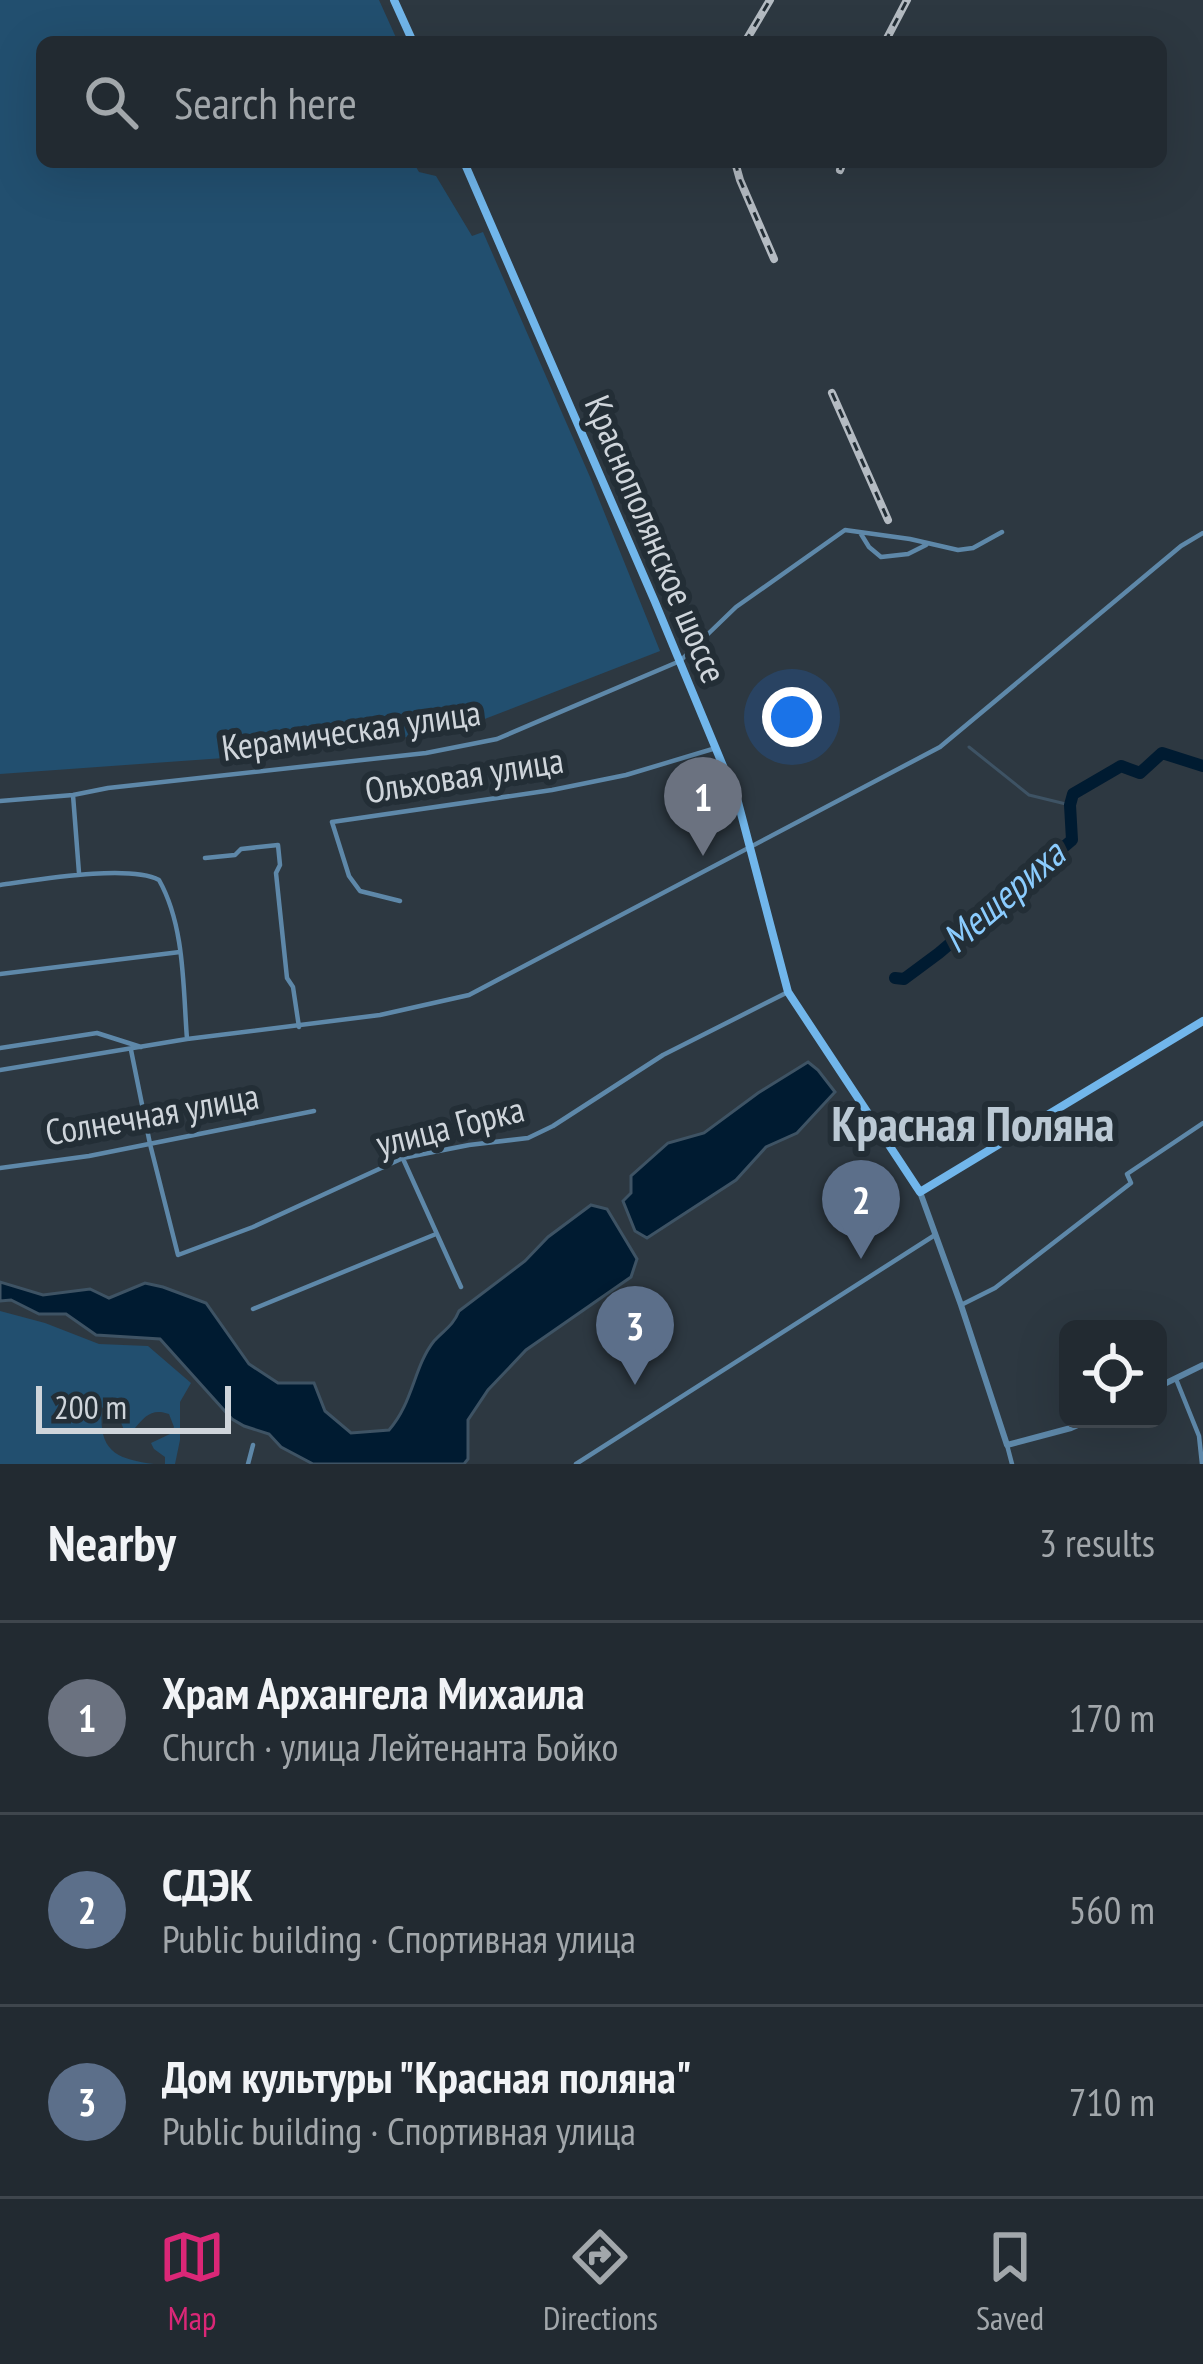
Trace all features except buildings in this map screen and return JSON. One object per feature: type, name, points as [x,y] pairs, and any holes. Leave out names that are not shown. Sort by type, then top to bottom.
[{"type":"main road","points":[[394,0],[409,36]]},
{"type":"main road","name":"Краснополянское шоссе","points":[[467,168],[716,748],[751,845],[788,992],[920,1192]]},
{"type":"main road","points":[[920,1192],[1203,1021]]},
{"type":"street","name":"Керамическая улица","points":[[0,801],[426,753],[497,739],[680,661],[736,607],[840,532],[968,549],[1002,532]]},
{"type":"street","points":[[0,1070],[380,1015],[469,995],[940,747],[1180,546],[1203,533]]},
{"type":"street","points":[[861,534],[880,557],[908,554],[928,544]]},
{"type":"street","name":"Ольховая улица","points":[[400,902],[360,891],[343,859],[332,822],[552,790],[640,772],[716,748]]},
{"type":"street","points":[[73,795],[79,875]]},
{"type":"street","points":[[205,858],[278,845],[276,873],[287,978],[299,1027]]},
{"type":"street","points":[[0,885],[79,875],[145,874],[159,880],[180,952],[188,1040]]},
{"type":"street","points":[[0,974],[180,952]]},
{"type":"street","name":"улица Горка","points":[[150,1144],[178,1255],[253,1227],[403,1158],[528,1138],[663,1055],[788,992]]},
{"type":"street","points":[[0,1048],[98,1033],[141,1047]]},
{"type":"street","points":[[131,1050],[150,1144]]},
{"type":"street","name":"Солнечная улица","points":[[0,1168],[314,1111]]},
{"type":"street","points":[[962,1305],[995,1288],[1132,1183],[1127,1174],[1203,1123]]},
{"type":"street","points":[[403,1158],[461,1287]]},
{"type":"street","points":[[920,1192],[1012,1464]]},
{"type":"street","points":[[253,1309],[436,1234]]},
{"type":"street","points":[[579,1463],[935,1234]]},
{"type":"street","points":[[1167,1382],[1203,1365]]},
{"type":"street","points":[[1175,1378],[1199,1436],[1202,1464]]},
{"type":"street","points":[[1007,1445],[1071,1428]]},
{"type":"street","points":[[248,1464],[253,1445]]},
{"type":"shaded area","points":[[0,0],[379,0],[395,36],[36,36],[36,168],[417,168],[436,176],[472,236],[483,232],[660,651],[482,720],[407,737],[265,755],[0,774]]},
{"type":"shaded area","points":[[808,1062],[835,1092],[797,1133],[766,1147],[736,1180],[647,1238],[635,1231],[623,1201],[631,1193],[631,1176],[668,1143],[704,1133]]},
{"type":"shaded area","points":[[591,1205],[607,1209],[637,1259],[631,1277],[526,1350],[488,1390],[468,1420],[464,1464],[313,1464],[281,1447],[269,1434],[232,1419],[160,1339],[96,1335],[66,1314],[39,1314],[11,1300],[0,1301],[0,1282],[43,1295],[90,1289],[109,1298],[145,1283],[163,1287],[206,1303],[249,1364],[278,1383],[314,1383],[325,1411],[351,1433],[389,1430],[427,1351],[459,1311]]},
{"type":"shaded area","points":[[0,1311],[99,1344],[148,1346],[191,1383],[180,1402],[175,1464],[165,1464],[165,1457],[151,1443],[170,1434],[174,1427],[169,1414],[153,1413],[135,1428],[124,1430],[114,1405],[107,1404],[102,1408],[103,1434],[112,1450],[154,1464],[0,1464]]},
{"type":"waterway","points":[[969,747],[1029,795],[1070,805]]},
{"type":"waterway","name":"Мещериха","points":[[895,978],[904,979],[939,953],[1072,840],[1073,794],[1121,766],[1140,773],[1162,753],[1203,766]]},
{"type":"railway","points":[[749,36],[770,0]]},
{"type":"railway","points":[[888,36],[907,0]]},
{"type":"railway","points":[[737,168],[774,259]]},
{"type":"railway","points":[[832,393],[888,520]]},
{"type":"place","name":"Храм Архангела Михаила","points":[[703,856]]},
{"type":"place","name":"СДЭК","points":[[861,1259]]},
{"type":"place","name":"Дом культуры \"Красная поляна\"","points":[[635,1385]]},
{"type":"district","name":"Красная Поляна","points":[[973,1124]]}]
